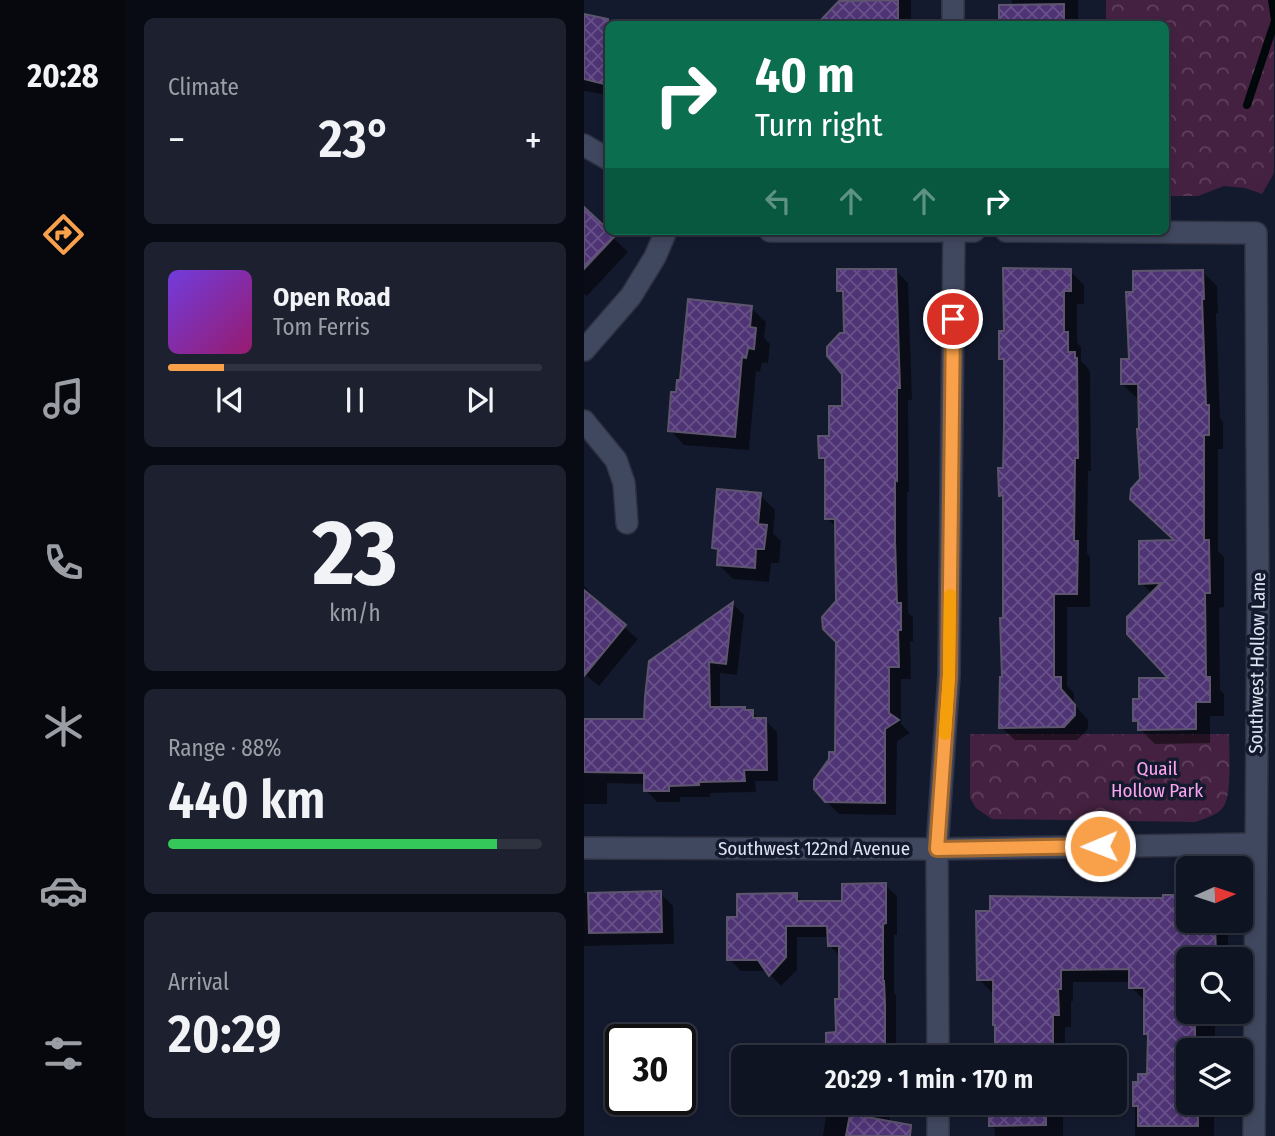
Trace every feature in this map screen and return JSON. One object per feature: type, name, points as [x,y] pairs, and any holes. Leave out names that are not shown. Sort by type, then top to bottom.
[{"type":"street","points":[[953,0],[953,21]]},
{"type":"street","points":[[584,145],[605,157]]},
{"type":"street","name":"Southwest Hollow Lane","points":[[1169,232],[1255,233],[1266,599],[1255,844],[1254,1136]]},
{"type":"street","points":[[584,350],[631,296],[655,257],[664,235]]},
{"type":"street","points":[[938,1045],[937,849],[949,675],[954,235]]},
{"type":"street","points":[[584,421],[616,460],[624,483],[627,523]]},
{"type":"street","name":"Southwest 122nd Avenue","points":[[584,848],[937,849],[1255,844]]},
{"type":"street","points":[[938,1115],[938,1136]]},
{"type":"green space","points":[[1106,0],[1274,0],[1274,173],[1262,194],[1245,188],[1224,186],[1198,196],[1169,196],[1169,21],[1106,21]]},
{"type":"green space","name":"Quail Hollow Park","points":[[970,734],[1229,734],[1230,771],[1227,800],[1218,812],[1195,822],[992,819],[976,808],[970,798]]},
{"type":"building","points":[[898,0],[898,21],[820,21],[839,1]]},
{"type":"building","points":[[1064,4],[1064,21],[999,21],[999,5]]},
{"type":"building","points":[[584,14],[608,21],[605,21],[605,84],[584,79]]},
{"type":"building","points":[[584,207],[605,227],[605,235],[615,236],[584,269]]},
{"type":"building","points":[[1003,268],[1071,269],[1071,291],[1064,291],[1064,332],[1068,332],[1068,352],[1075,352],[1077,358],[1078,458],[1075,458],[1074,541],[1078,541],[1077,594],[1054,594],[1054,677],[1061,677],[1061,689],[1075,705],[1075,715],[1064,727],[999,728],[1002,677],[1000,618],[1003,618],[1003,495],[999,496],[998,468],[1003,468],[1004,359],[999,359],[999,331],[1004,331]]},
{"type":"building","points":[[837,269],[896,269],[900,388],[897,388],[895,541],[897,603],[901,603],[901,630],[898,630],[899,667],[889,667],[889,713],[899,720],[885,729],[885,803],[825,802],[814,789],[814,780],[829,759],[829,752],[835,752],[836,642],[823,629],[822,617],[836,601],[835,519],[825,519],[825,458],[819,458],[818,436],[829,436],[829,406],[842,406],[842,374],[827,356],[827,347],[840,333],[844,333],[843,291],[837,291]]},
{"type":"building","points":[[1203,270],[1206,405],[1209,405],[1209,435],[1204,435],[1204,540],[1209,540],[1210,593],[1205,593],[1206,677],[1210,677],[1210,702],[1196,702],[1196,729],[1138,730],[1138,721],[1133,721],[1133,699],[1139,699],[1139,678],[1168,678],[1127,634],[1127,617],[1161,583],[1139,584],[1139,541],[1174,540],[1130,499],[1131,489],[1140,479],[1138,384],[1121,384],[1121,359],[1129,359],[1126,292],[1133,292],[1133,271]]},
{"type":"building","points":[[688,299],[752,306],[750,327],[756,328],[754,349],[748,348],[746,358],[742,357],[735,437],[668,431],[671,392],[676,392],[677,380],[680,380]]},
{"type":"building","points":[[717,489],[761,493],[758,524],[767,525],[764,549],[756,549],[755,568],[717,565],[718,549],[712,548]]},
{"type":"building","points":[[584,590],[626,625],[584,676]]},
{"type":"building","points":[[733,602],[726,664],[709,662],[710,707],[745,707],[745,710],[753,710],[753,718],[766,718],[767,770],[744,770],[745,781],[699,782],[699,785],[669,786],[669,791],[644,791],[644,773],[584,772],[584,719],[644,719],[649,661]]},
{"type":"building","points":[[886,883],[886,923],[883,924],[885,1045],[826,1045],[826,1033],[836,1032],[835,999],[839,999],[839,946],[828,946],[827,926],[786,926],[786,957],[769,976],[758,960],[727,960],[727,917],[737,917],[737,894],[797,893],[797,901],[842,901],[842,884]]},
{"type":"building","points":[[661,891],[662,932],[589,933],[588,893]]},
{"type":"building","points":[[1163,895],[1176,895],[1176,933],[1215,933],[1216,947],[1176,947],[1176,1024],[1195,1024],[1195,1038],[1176,1038],[1176,1115],[1198,1115],[1198,1126],[1138,1126],[1138,1106],[1133,1106],[1133,1082],[1138,1082],[1138,1074],[1147,1074],[1148,1034],[1144,1034],[1144,988],[1129,988],[1129,969],[1061,970],[1061,989],[1058,989],[1059,1015],[1053,1015],[1053,1044],[1048,1045],[995,1045],[993,980],[977,980],[976,911],[990,911],[990,896],[1163,898]]},
{"type":"building","points":[[850,1115],[911,1125],[910,1136],[846,1136]]},
{"type":"building","points":[[989,1115],[1046,1115],[1046,1125],[989,1126]]},
{"type":"waterway","points":[[1272,0],[1275,20]]},
{"type":"waterway","points":[[1247,105],[1275,21]]},
{"type":"slow traffic","points":[[945,734],[950,595]]},
{"type":"route","points":[[953,319],[949,675],[937,849],[1100,846]]}]
